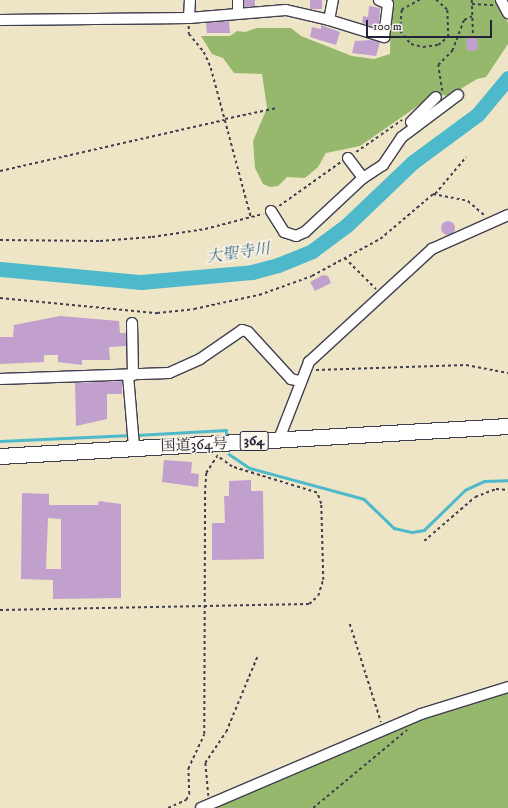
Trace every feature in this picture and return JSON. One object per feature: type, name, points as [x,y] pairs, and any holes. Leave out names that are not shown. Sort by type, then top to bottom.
[{"type":"highway","name":"国道364号","points":[[0,456],[134,447],[216,450],[278,439],[508,426]]},
{"type":"street","points":[[189,18],[190,0]]},
{"type":"street","points":[[238,0],[238,12]]},
{"type":"street","points":[[329,20],[333,0]]},
{"type":"street","points":[[0,20],[189,18],[286,5],[384,37],[385,1]]},
{"type":"street","points":[[502,2],[508,13]]},
{"type":"street","points":[[272,211],[284,232],[301,235],[344,200],[363,178],[383,165],[402,137],[458,95]]},
{"type":"street","points":[[414,128],[411,123],[431,106],[436,97]]},
{"type":"street","points":[[348,158],[363,178]]},
{"type":"street","points":[[278,439],[295,404],[304,369],[381,294],[432,249],[508,215]]},
{"type":"street","points":[[132,323],[131,375],[134,447]]},
{"type":"street","points":[[0,379],[131,375],[175,371],[200,359],[242,330],[248,332],[291,379],[300,381]]},
{"type":"street","points":[[201,808],[383,729],[508,687]]},
{"type":"path","points":[[420,0],[402,10],[400,31],[411,44],[423,47],[438,45],[448,37],[447,10],[436,0]]},
{"type":"path","points":[[472,0],[473,37]]},
{"type":"path","points":[[472,4],[502,2]]},
{"type":"path","points":[[436,97],[443,87],[438,65],[452,51],[464,20],[473,16]]},
{"type":"path","points":[[189,18],[189,34],[208,58],[252,217]]},
{"type":"path","points":[[0,171],[277,108]]},
{"type":"path","points":[[0,240],[138,238],[204,229],[272,211],[405,118]]},
{"type":"path","points":[[0,298],[166,313],[295,284],[380,239],[435,194],[466,157]]},
{"type":"path","points":[[435,194],[468,201],[490,223]]},
{"type":"path","points":[[345,258],[381,294]]},
{"type":"path","points":[[304,369],[466,365],[508,373]]},
{"type":"path","points":[[0,610],[206,608],[303,606],[318,596],[323,580],[321,504],[317,493],[232,467],[216,450],[206,472],[206,608],[204,734],[188,769],[189,794],[186,800],[168,808]]},
{"type":"path","points":[[424,541],[475,497],[489,491],[508,490]]},
{"type":"path","points":[[350,624],[383,729]]},
{"type":"path","points":[[211,803],[205,784],[205,764],[226,732],[257,657]]},
{"type":"path","points":[[313,808],[409,728]]},
{"type":"green space","points":[[391,0],[496,0],[508,23],[508,44],[486,77],[477,79],[449,96],[435,94],[360,146],[326,153],[318,167],[305,178],[287,177],[278,186],[270,187],[263,184],[255,168],[253,141],[267,108],[262,74],[234,73],[223,58],[212,54],[201,36],[230,36],[237,31],[245,32],[257,28],[291,28],[301,36],[352,56],[374,59],[390,54]]},
{"type":"green space","points":[[508,691],[508,808],[207,808],[401,726]]},
{"type":"building","points":[[244,0],[255,0],[255,6],[244,7]]},
{"type":"building","points":[[310,0],[322,0],[322,9],[310,9]]},
{"type":"building","points":[[369,6],[380,8],[379,28],[362,23],[363,16],[368,17]]},
{"type":"building","points":[[229,21],[230,33],[207,33],[206,23]]},
{"type":"building","points":[[321,25],[340,32],[336,45],[310,37],[312,27],[321,29]]},
{"type":"building","points":[[477,38],[478,50],[467,51],[466,39]]},
{"type":"building","points":[[372,40],[380,42],[376,56],[352,53],[355,41]]},
{"type":"building","points":[[448,221],[453,223],[455,228],[453,233],[448,235],[443,233],[441,228],[443,223]]},
{"type":"building","points":[[323,275],[328,276],[331,283],[315,291],[310,282]]},
{"type":"building","points":[[60,316],[119,321],[120,333],[126,333],[126,346],[109,347],[110,360],[82,360],[82,365],[58,362],[58,355],[44,355],[44,362],[0,364],[0,337],[13,337],[14,325]]},
{"type":"building","points":[[122,381],[122,394],[107,394],[107,419],[76,426],[75,383]]},
{"type":"building","points":[[164,460],[192,462],[191,473],[199,474],[198,487],[162,482]]},
{"type":"building","points":[[251,480],[251,491],[263,491],[264,559],[212,560],[212,523],[225,523],[224,496],[229,496],[229,481]]},
{"type":"building","points":[[22,493],[49,494],[49,505],[98,505],[99,501],[121,504],[121,598],[53,599],[53,580],[21,579]],"holes":[[[48,518],[61,519],[61,569],[46,569]]]},
{"type":"waterway","name":"大聖寺川","points":[[0,269],[141,282],[252,272],[278,265],[312,251],[347,225],[413,162],[478,114],[508,78]]},
{"type":"waterway","points":[[136,435],[226,430],[227,435]]},
{"type":"waterway","points":[[0,441],[131,435]]},
{"type":"waterway","points":[[229,454],[250,468],[364,499],[394,528],[412,532],[424,530],[465,490],[484,481],[508,480]]}]
